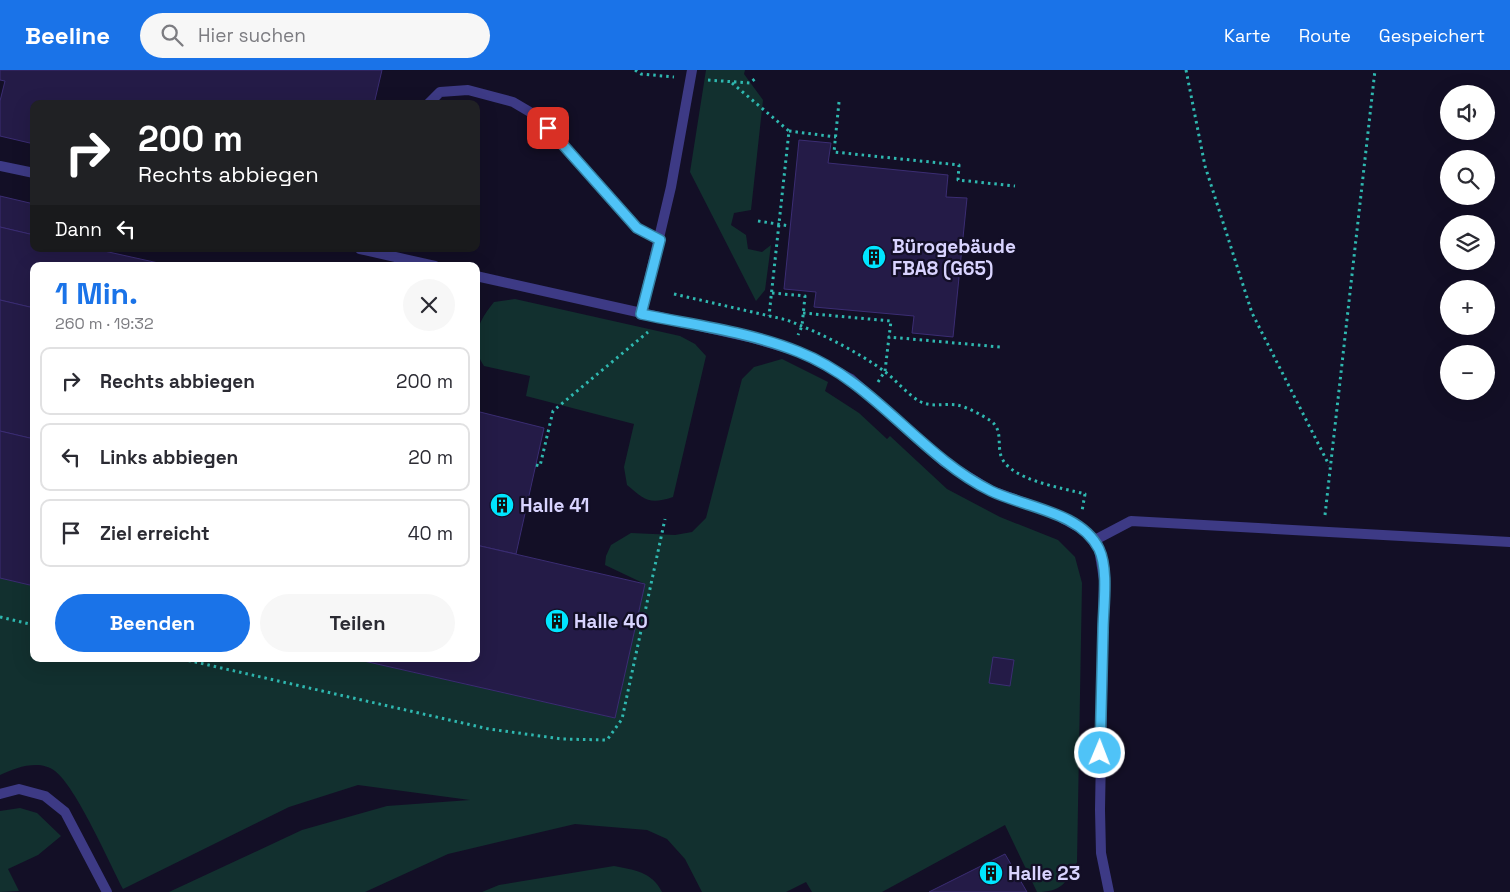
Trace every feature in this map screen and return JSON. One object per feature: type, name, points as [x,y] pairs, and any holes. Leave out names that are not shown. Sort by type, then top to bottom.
[{"type":"lane","points":[[641,314],[660,240],[692,70]]},
{"type":"lane","points":[[432,100],[440,92],[468,90],[513,102],[530,112],[548,128],[637,228],[660,240]]},
{"type":"lane","points":[[0,166],[30,172]]},
{"type":"lane","points":[[388,252],[422,262]]},
{"type":"lane","points":[[480,277],[756,338],[800,352],[851,379],[944,462],[992,491],[1053,513],[1085,531],[1099,550],[1104,580],[1100,810],[1101,853],[1109,892]]},
{"type":"lane","points":[[1093,541],[1131,521],[1510,542]]},
{"type":"lane","points":[[0,794],[19,790],[45,796],[65,812],[107,892]]},
{"type":"path","points":[[1186,70],[1205,166],[1252,313],[1330,466]]},
{"type":"path","points":[[1323,531],[1375,70]]},
{"type":"path","points":[[732,82],[789,131],[836,137]]},
{"type":"path","points":[[839,102],[834,152],[959,165],[958,180],[1015,186]]},
{"type":"path","points":[[769,316],[789,131]]},
{"type":"path","points":[[758,221],[790,226]]},
{"type":"path","points":[[772,293],[805,296],[802,321]]},
{"type":"path","points":[[674,294],[769,316],[802,326],[845,347],[884,371],[920,401],[936,406],[958,406],[993,422],[999,432],[998,446],[1001,458],[1014,472],[1034,480],[1085,494],[1080,528]]},
{"type":"path","points":[[803,313],[890,321],[884,371],[870,396]]},
{"type":"path","points":[[536,465],[540,466],[553,411],[664,319]]},
{"type":"path","points":[[889,337],[1000,347]]},
{"type":"path","points":[[195,662],[489,729],[562,740],[607,740],[622,719],[665,519]]},
{"type":"path","points":[[0,617],[30,624]]},
{"type":"green space","points":[[706,70],[745,70],[744,74],[763,100],[751,210],[734,213],[731,225],[746,235],[748,249],[762,252],[771,245],[765,290],[756,301],[690,172]]},
{"type":"green space","points":[[515,299],[680,336],[695,344],[706,356],[673,497],[658,501],[648,500],[627,485],[624,467],[634,424],[526,396],[530,376],[484,366],[480,359],[480,325],[483,317],[494,302]]},
{"type":"green space","points":[[782,359],[828,382],[825,391],[859,413],[887,439],[890,436],[947,489],[1000,517],[1058,540],[1075,557],[1082,583],[1077,862],[1070,876],[1058,888],[1037,892],[1005,825],[882,892],[812,892],[806,882],[786,892],[702,892],[685,859],[667,839],[647,830],[575,824],[448,854],[365,892],[169,892],[302,830],[387,806],[470,800],[358,785],[289,807],[123,889],[73,792],[55,771],[49,767],[35,765],[13,769],[0,775],[0,578],[30,585],[30,662],[368,662],[615,718],[645,584],[605,565],[606,556],[611,545],[631,533],[675,535],[692,532],[706,518],[742,379],[754,367]]},
{"type":"green space","points":[[20,808],[37,813],[61,836],[38,855],[8,869],[19,891],[0,892],[0,811]]},
{"type":"green space","points":[[614,866],[648,876],[658,885],[662,892],[482,892],[499,885]]},
{"type":"building","points":[[0,70],[382,70],[375,100],[30,100],[30,143],[0,136],[0,101],[5,81],[0,80]]},
{"type":"building","name":"Bürogebäude FBA8 (G65)","points":[[799,140],[831,143],[828,163],[948,175],[946,197],[967,198],[953,337],[912,333],[914,316],[814,307],[816,292],[784,289]]},
{"type":"building","points":[[0,196],[30,203],[30,234],[0,227]]},
{"type":"building","points":[[0,227],[30,234],[30,252],[109,252],[154,262],[30,262],[30,307],[0,300]]},
{"type":"building","points":[[0,300],[30,307],[30,438],[0,431]]},
{"type":"building","name":"Halle 41","points":[[480,412],[544,428],[516,554],[480,546]]},
{"type":"building","points":[[0,431],[30,438],[30,585],[0,578]]},
{"type":"building","name":"Halle 40","points":[[480,546],[645,584],[615,718],[368,662],[480,662]]},
{"type":"building","points":[[993,657],[1014,660],[1010,686],[989,683]]},
{"type":"building","name":"Halle 23","points":[[1005,854],[1027,892],[929,892]]},
{"type":"place","name":"Bürogebäude FBA8 (G65)","points":[[874,257]]},
{"type":"place","name":"Halle 41","points":[[502,505]]},
{"type":"place","name":"Halle 40","points":[[557,621]]},
{"type":"place","name":"Halle 23","points":[[991,873]]},
{"type":"route","points":[[548,128],[637,228],[660,240],[641,314],[749,337],[800,352],[851,379],[944,462],[992,491],[1053,513],[1085,531],[1099,550],[1104,580],[1100,753]]}]
